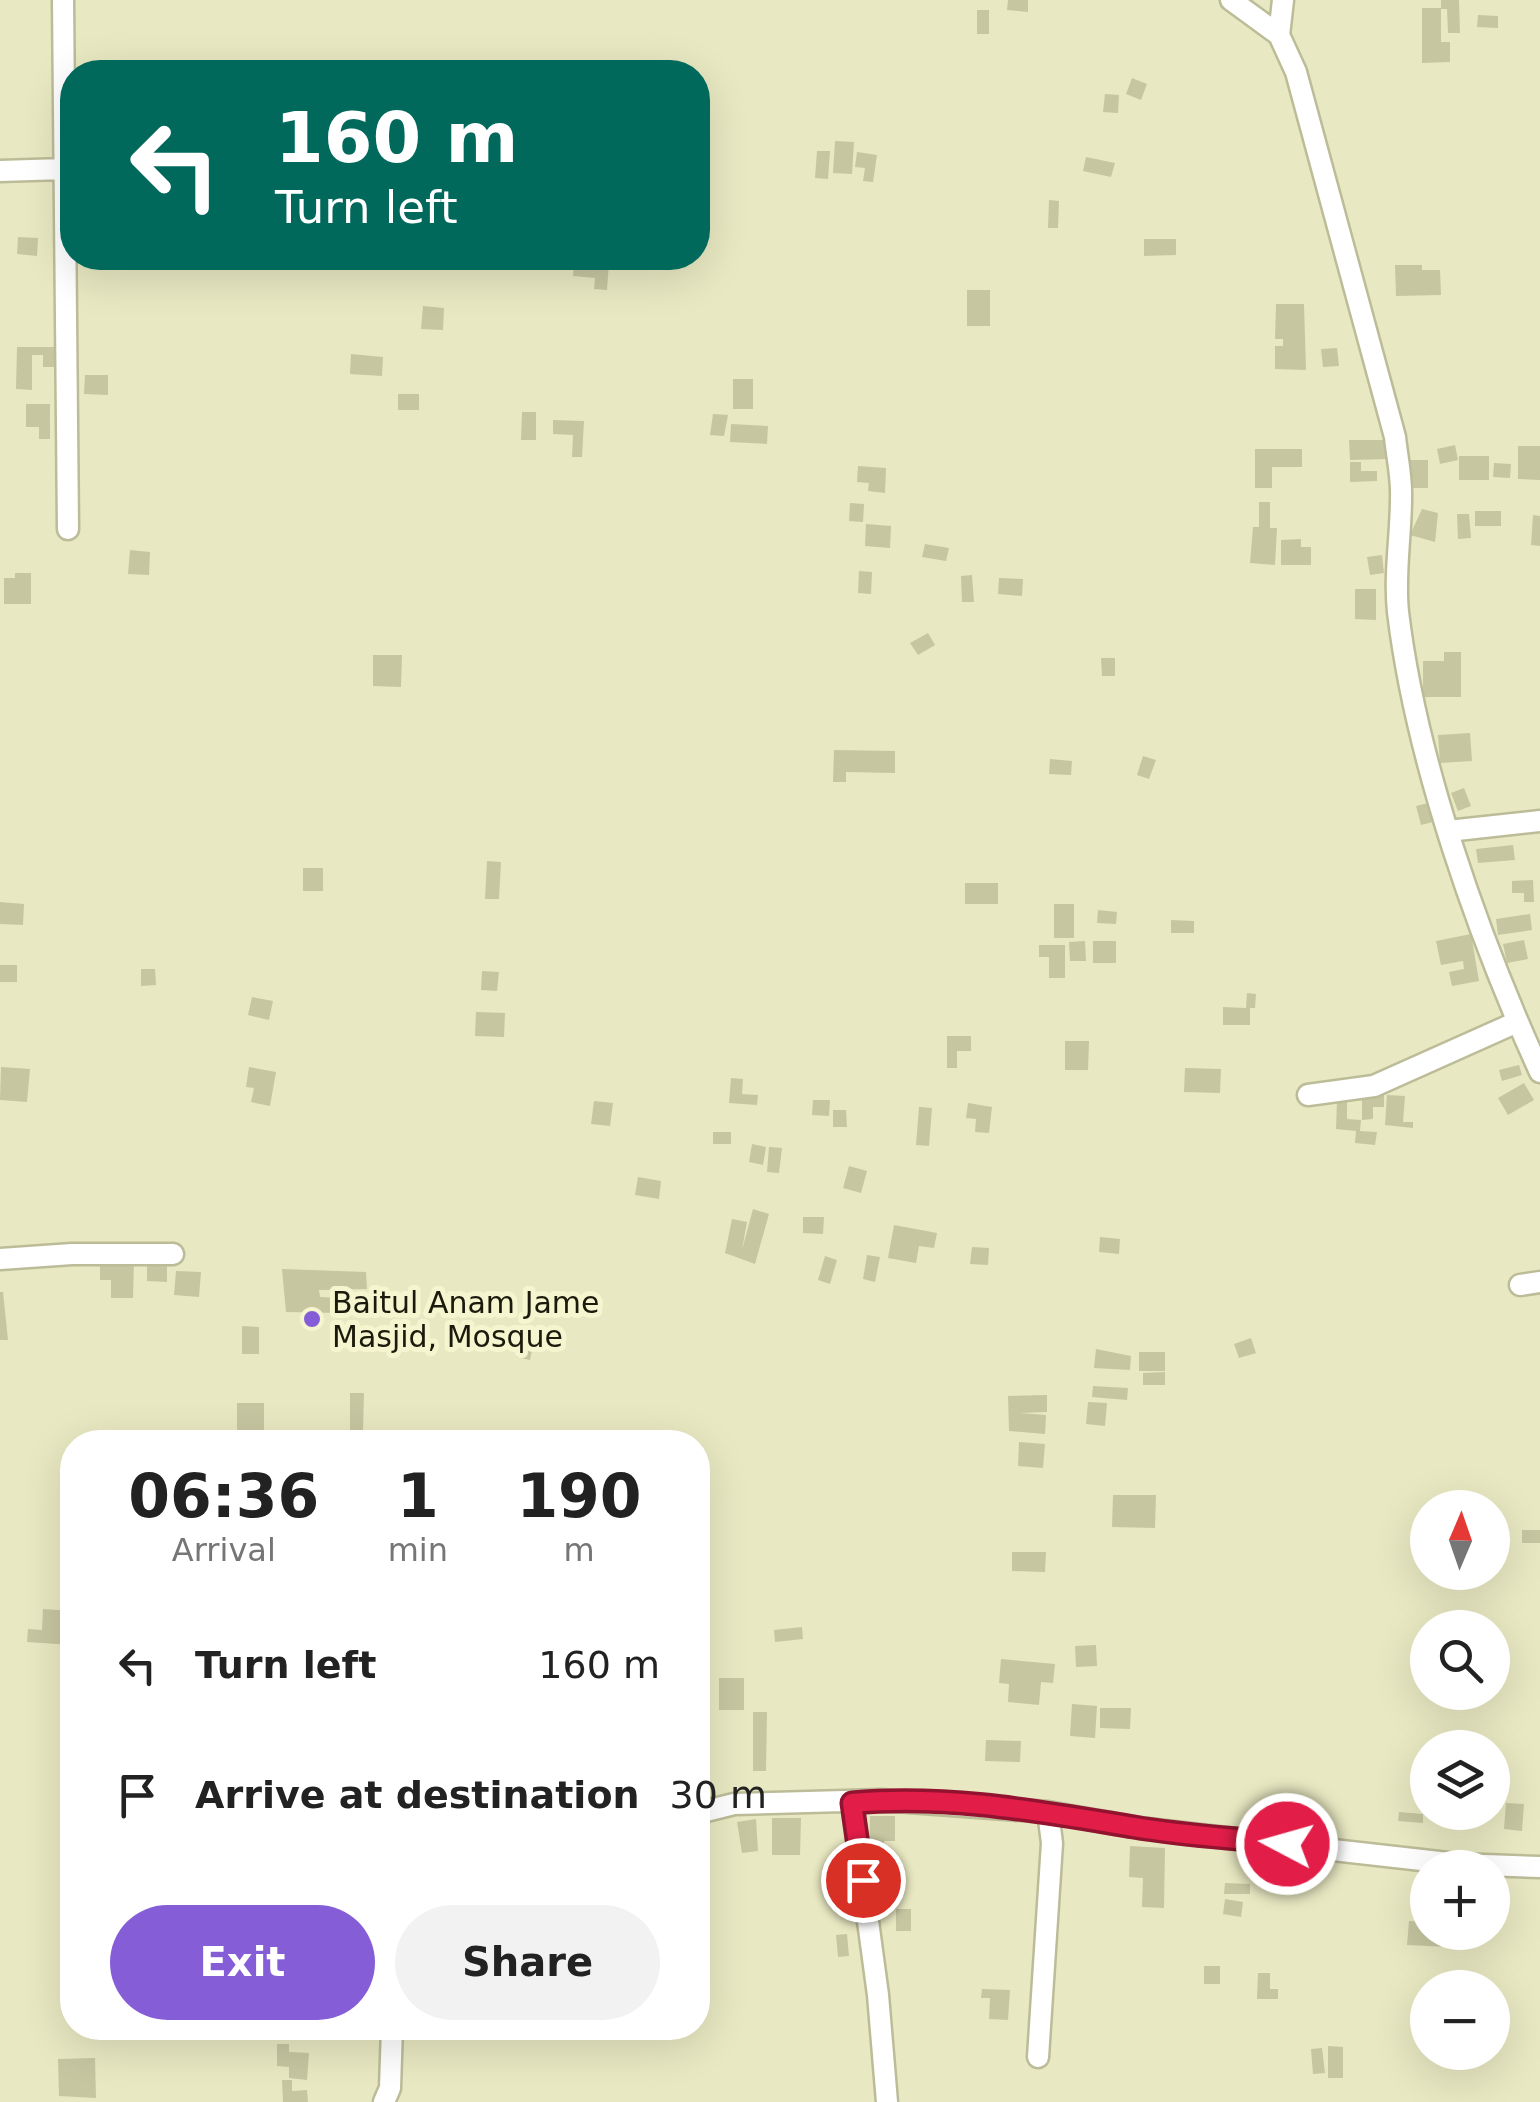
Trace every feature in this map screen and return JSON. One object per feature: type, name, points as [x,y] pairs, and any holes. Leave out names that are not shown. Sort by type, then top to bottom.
[{"type":"street","points":[[63,0],[63,60]]},
{"type":"street","points":[[1231,0],[1279,35],[1296,72],[1395,437],[1402,496],[1396,544],[1398,612],[1433,787],[1517,1022],[1540,1072]]},
{"type":"street","points":[[1279,35],[1283,0]]},
{"type":"street","points":[[0,170],[60,169]]},
{"type":"street","points":[[64,270],[68,530]]},
{"type":"street","points":[[1448,830],[1540,820]]},
{"type":"street","points":[[1308,1095],[1374,1086],[1517,1022]]},
{"type":"street","points":[[0,1260],[72,1254],[173,1254]]},
{"type":"street","points":[[710,1810],[734,1804],[930,1801],[1048,1812],[1139,1828],[1457,1864],[1540,1867]]},
{"type":"street","points":[[852,1803],[888,2102]]},
{"type":"street","points":[[1038,2057],[1052,1843],[1048,1812]]},
{"type":"street","points":[[384,2102],[390,2088],[392,2040]]},
{"type":"building","points":[[1008,0],[1028,0],[1028,12],[1007,10]]},
{"type":"building","points":[[1441,0],[1459,0],[1460,33],[1448,33],[1447,9],[1441,9],[1441,42],[1450,42],[1450,62],[1422,63],[1422,8],[1441,8]]},
{"type":"building","points":[[977,10],[989,10],[989,34],[977,34]]},
{"type":"building","points":[[1478,15],[1498,16],[1498,28],[1477,27]]},
{"type":"building","points":[[1132,78],[1147,84],[1141,100],[1126,94]]},
{"type":"building","points":[[1105,94],[1119,95],[1118,113],[1103,112]]},
{"type":"building","points":[[835,141],[854,142],[852,174],[833,173]]},
{"type":"building","points":[[817,151],[830,151],[828,179],[815,178]]},
{"type":"building","points":[[857,152],[877,155],[873,182],[863,181],[865,168],[855,167]]},
{"type":"building","points":[[1086,157],[1115,163],[1111,177],[1083,171]]},
{"type":"building","points":[[1049,200],[1059,201],[1058,228],[1048,228]]},
{"type":"building","points":[[18,237],[38,238],[37,256],[17,254]]},
{"type":"building","points":[[1144,239],[1176,239],[1176,255],[1144,256]]},
{"type":"building","points":[[1395,265],[1440,270],[1441,295],[1396,296]]},
{"type":"building","points":[[573,270],[608,270],[607,290],[594,289],[595,278],[573,276]]},
{"type":"building","points":[[967,290],[990,290],[990,326],[967,326]]},
{"type":"building","points":[[1276,304],[1304,304],[1306,370],[1275,369],[1275,346],[1283,346],[1283,339],[1275,339]]},
{"type":"building","points":[[423,306],[444,308],[443,330],[421,329]]},
{"type":"building","points":[[17,347],[57,347],[57,367],[43,367],[43,355],[32,355],[32,390],[16,389]]},
{"type":"building","points":[[1337,348],[1339,366],[1323,367],[1321,349]]},
{"type":"building","points":[[351,354],[383,357],[382,376],[350,374]]},
{"type":"building","points":[[85,375],[108,375],[108,395],[84,394]]},
{"type":"building","points":[[733,379],[753,379],[753,409],[733,409]]},
{"type":"building","points":[[398,394],[419,394],[419,410],[398,410]]},
{"type":"building","points":[[26,404],[50,404],[50,439],[39,439],[39,427],[26,427]]},
{"type":"building","points":[[522,412],[536,412],[536,440],[521,440]]},
{"type":"building","points":[[713,414],[728,415],[724,436],[710,435]]},
{"type":"building","points":[[553,420],[584,421],[582,457],[572,457],[573,435],[553,434]]},
{"type":"building","points":[[731,424],[768,426],[767,444],[730,442]]},
{"type":"building","points":[[1349,440],[1386,440],[1387,459],[1350,460]]},
{"type":"building","points":[[1455,445],[1458,460],[1440,464],[1437,449]]},
{"type":"building","points":[[1518,446],[1540,446],[1540,480],[1518,479]]},
{"type":"building","points":[[1255,449],[1302,449],[1302,467],[1272,467],[1272,488],[1255,488]]},
{"type":"building","points":[[1459,456],[1489,456],[1489,480],[1459,480]]},
{"type":"building","points":[[1410,460],[1428,460],[1428,488],[1410,488]]},
{"type":"building","points":[[1350,462],[1361,462],[1361,471],[1377,471],[1377,481],[1350,482]]},
{"type":"building","points":[[1494,463],[1511,464],[1510,478],[1493,477]]},
{"type":"building","points":[[858,466],[886,468],[885,493],[868,491],[869,483],[857,482]]},
{"type":"building","points":[[1259,502],[1270,502],[1270,528],[1277,528],[1275,565],[1250,563],[1253,527],[1259,527]]},
{"type":"building","points":[[850,503],[864,504],[863,522],[849,521]]},
{"type":"building","points":[[1422,509],[1438,513],[1435,542],[1410,535]]},
{"type":"building","points":[[1475,511],[1501,511],[1501,526],[1475,526]]},
{"type":"building","points":[[1457,514],[1469,514],[1471,538],[1458,539]]},
{"type":"building","points":[[1533,515],[1540,516],[1540,546],[1531,545]]},
{"type":"building","points":[[866,524],[891,526],[890,548],[865,546]]},
{"type":"building","points":[[1301,539],[1301,547],[1311,547],[1311,565],[1281,565],[1281,540]]},
{"type":"building","points":[[925,544],[949,548],[946,561],[922,557]]},
{"type":"building","points":[[130,550],[150,552],[149,575],[128,574]]},
{"type":"building","points":[[1382,555],[1384,573],[1370,575],[1367,557]]},
{"type":"building","points":[[859,571],[872,572],[871,594],[858,593]]},
{"type":"building","points":[[15,573],[31,573],[31,604],[4,604],[4,578],[15,578]]},
{"type":"building","points":[[972,575],[974,602],[962,602],[961,576]]},
{"type":"building","points":[[999,578],[1023,579],[1022,596],[998,594]]},
{"type":"building","points":[[1355,589],[1376,589],[1376,620],[1355,619]]},
{"type":"building","points":[[928,633],[935,645],[918,655],[910,643]]},
{"type":"building","points":[[1444,652],[1461,652],[1461,697],[1423,697],[1423,661],[1444,661]]},
{"type":"building","points":[[373,655],[402,655],[401,687],[373,686]]},
{"type":"building","points":[[1101,658],[1115,658],[1115,676],[1102,676]]},
{"type":"building","points":[[1470,733],[1472,761],[1440,763],[1438,735]]},
{"type":"building","points":[[834,750],[895,751],[895,773],[846,772],[846,782],[833,782]]},
{"type":"building","points":[[1143,756],[1156,760],[1149,779],[1137,775]]},
{"type":"building","points":[[1050,759],[1072,761],[1071,775],[1049,774]]},
{"type":"building","points":[[1464,788],[1471,806],[1458,811],[1451,793]]},
{"type":"building","points":[[1428,803],[1433,822],[1421,825],[1416,806]]},
{"type":"building","points":[[1513,845],[1515,860],[1478,863],[1476,849]]},
{"type":"building","points":[[487,861],[501,862],[499,899],[485,899]]},
{"type":"building","points":[[303,868],[323,868],[323,891],[303,891]]},
{"type":"building","points":[[1533,880],[1534,902],[1524,902],[1524,893],[1512,893],[1512,881]]},
{"type":"building","points":[[965,883],[998,883],[998,904],[965,904]]},
{"type":"building","points":[[0,902],[24,904],[23,925],[0,924]]},
{"type":"building","points":[[1054,904],[1074,904],[1074,938],[1054,938]]},
{"type":"building","points":[[1098,910],[1117,912],[1116,924],[1097,923]]},
{"type":"building","points":[[1530,914],[1532,930],[1498,935],[1496,919]]},
{"type":"building","points":[[1171,920],[1194,921],[1194,933],[1171,933]]},
{"type":"building","points":[[1471,934],[1479,981],[1452,986],[1449,972],[1464,969],[1463,961],[1441,965],[1436,941]]},
{"type":"building","points":[[1524,940],[1528,959],[1507,963],[1503,944]]},
{"type":"building","points":[[1085,941],[1086,961],[1070,961],[1069,942]]},
{"type":"building","points":[[1093,941],[1116,941],[1116,963],[1093,963]]},
{"type":"building","points":[[1039,945],[1065,945],[1065,978],[1049,978],[1049,957],[1039,957]]},
{"type":"building","points":[[0,965],[17,965],[17,982],[0,982]]},
{"type":"building","points":[[141,969],[155,969],[156,985],[141,986]]},
{"type":"building","points":[[482,971],[499,972],[497,991],[481,990]]},
{"type":"building","points":[[1247,993],[1256,994],[1255,1008],[1250,1008],[1250,1025],[1223,1025],[1223,1007],[1246,1008]]},
{"type":"building","points":[[252,997],[273,1001],[269,1020],[248,1015]]},
{"type":"building","points":[[476,1012],[505,1013],[504,1037],[475,1036]]},
{"type":"building","points":[[947,1036],[971,1036],[971,1051],[957,1051],[957,1068],[947,1068]]},
{"type":"building","points":[[1065,1041],[1089,1041],[1088,1070],[1065,1070]]},
{"type":"building","points":[[1519,1065],[1522,1075],[1502,1081],[1499,1070]]},
{"type":"building","points":[[1,1067],[30,1069],[27,1102],[0,1100]]},
{"type":"building","points":[[249,1067],[276,1072],[270,1106],[251,1102],[254,1088],[246,1087]]},
{"type":"building","points":[[1185,1068],[1221,1069],[1220,1093],[1184,1092]]},
{"type":"building","points":[[731,1078],[743,1079],[742,1094],[758,1095],[757,1105],[729,1103]]},
{"type":"building","points":[[1524,1083],[1534,1100],[1508,1115],[1498,1098]]},
{"type":"building","points":[[1362,1095],[1384,1095],[1384,1107],[1373,1107],[1373,1119],[1362,1120]]},
{"type":"building","points":[[1387,1095],[1405,1096],[1403,1122],[1413,1122],[1413,1128],[1385,1125]]},
{"type":"building","points":[[813,1100],[830,1100],[829,1116],[812,1115]]},
{"type":"building","points":[[1337,1100],[1347,1100],[1347,1119],[1361,1120],[1360,1131],[1377,1132],[1375,1145],[1355,1143],[1356,1131],[1336,1129]]},
{"type":"building","points":[[594,1101],[613,1103],[610,1126],[591,1124]]},
{"type":"building","points":[[968,1103],[992,1107],[989,1133],[975,1132],[976,1119],[966,1118]]},
{"type":"building","points":[[919,1107],[932,1108],[929,1146],[916,1145]]},
{"type":"building","points":[[833,1110],[846,1110],[847,1127],[833,1127]]},
{"type":"building","points":[[713,1132],[731,1132],[731,1144],[713,1144]]},
{"type":"building","points":[[752,1144],[766,1147],[763,1165],[749,1162]]},
{"type":"building","points":[[769,1147],[782,1148],[779,1173],[767,1172]]},
{"type":"building","points":[[849,1166],[867,1171],[861,1193],[843,1188]]},
{"type":"building","points":[[638,1177],[661,1181],[659,1199],[635,1195]]},
{"type":"building","points":[[753,1209],[769,1214],[755,1264],[725,1253],[732,1219],[747,1222],[742,1250]]},
{"type":"building","points":[[803,1217],[824,1217],[823,1234],[803,1233]]},
{"type":"building","points":[[894,1225],[937,1233],[934,1248],[919,1246],[916,1263],[888,1258]]},
{"type":"building","points":[[1100,1237],[1120,1239],[1119,1254],[1099,1252]]},
{"type":"building","points":[[972,1247],[989,1248],[988,1265],[970,1264]]},
{"type":"building","points":[[867,1255],[880,1257],[875,1282],[863,1279]]},
{"type":"building","points":[[825,1256],[837,1260],[830,1284],[818,1280]]},
{"type":"building","points":[[147,1260],[167,1260],[167,1282],[147,1281]]},
{"type":"building","points":[[134,1261],[133,1298],[111,1298],[111,1280],[100,1280],[100,1262]]},
{"type":"building","points":[[282,1269],[366,1272],[367,1289],[319,1290],[320,1297],[337,1298],[339,1313],[286,1312]]},
{"type":"building","points":[[176,1271],[201,1272],[199,1297],[174,1295]]},
{"type":"building","points":[[3,1292],[8,1340],[0,1340]]},
{"type":"building","points":[[242,1326],[259,1327],[259,1354],[242,1354]]},
{"type":"building","points":[[523,1327],[536,1330],[530,1360],[516,1357]]},
{"type":"building","points":[[1251,1338],[1256,1353],[1239,1358],[1234,1344]]},
{"type":"building","points":[[1096,1349],[1131,1356],[1130,1370],[1094,1368]]},
{"type":"building","points":[[1139,1352],[1165,1352],[1165,1371],[1139,1371]]},
{"type":"building","points":[[1165,1372],[1165,1385],[1143,1385],[1143,1373]]},
{"type":"building","points":[[1093,1386],[1128,1388],[1127,1400],[1092,1397]]},
{"type":"building","points":[[350,1393],[364,1393],[363,1430],[350,1430]]},
{"type":"building","points":[[1047,1395],[1047,1412],[1020,1413],[1046,1415],[1045,1434],[1009,1431],[1008,1396]]},
{"type":"building","points":[[1088,1402],[1107,1403],[1105,1426],[1086,1424]]},
{"type":"building","points":[[237,1403],[264,1403],[264,1430],[237,1430]]},
{"type":"building","points":[[1019,1442],[1045,1444],[1043,1468],[1018,1466]]},
{"type":"building","points":[[1113,1495],[1156,1495],[1155,1528],[1112,1527]]},
{"type":"building","points":[[1522,1530],[1540,1530],[1540,1543],[1522,1543]]},
{"type":"building","points":[[1012,1552],[1046,1552],[1045,1572],[1012,1571]]},
{"type":"building","points":[[43,1609],[60,1610],[60,1644],[27,1642],[28,1629],[42,1630]]},
{"type":"building","points":[[802,1627],[803,1639],[775,1642],[774,1630]]},
{"type":"building","points":[[1096,1645],[1097,1666],[1076,1667],[1075,1646]]},
{"type":"building","points":[[1001,1659],[1055,1664],[1053,1683],[1041,1682],[1039,1705],[1008,1702],[1009,1684],[999,1683]]},
{"type":"building","points":[[719,1678],[744,1678],[744,1710],[719,1710]]},
{"type":"building","points":[[1072,1704],[1097,1706],[1095,1738],[1070,1736]]},
{"type":"building","points":[[1100,1708],[1131,1708],[1130,1729],[1100,1728]]},
{"type":"building","points":[[753,1712],[767,1712],[766,1771],[753,1771]]},
{"type":"building","points":[[986,1740],[1021,1741],[1020,1762],[985,1761]]},
{"type":"building","points":[[1510,1803],[1524,1804],[1522,1831],[1510,1830]]},
{"type":"building","points":[[1399,1812],[1410,1813],[1410,1822],[1398,1821]]},
{"type":"building","points":[[870,1816],[895,1816],[895,1841],[884,1841],[884,1853],[869,1853]]},
{"type":"building","points":[[772,1818],[801,1818],[800,1855],[772,1855]]},
{"type":"building","points":[[756,1819],[758,1851],[742,1853],[737,1822]]},
{"type":"building","points":[[1130,1846],[1165,1848],[1164,1908],[1142,1907],[1143,1878],[1129,1877]]},
{"type":"building","points":[[1225,1883],[1250,1884],[1250,1894],[1224,1894]]},
{"type":"building","points":[[1225,1899],[1243,1902],[1241,1917],[1223,1914]]},
{"type":"building","points":[[896,1909],[911,1909],[911,1931],[896,1931]]},
{"type":"building","points":[[847,1934],[849,1956],[838,1957],[836,1935]]},
{"type":"building","points":[[1204,1966],[1220,1966],[1220,1984],[1204,1984]]},
{"type":"building","points":[[1258,1973],[1270,1973],[1270,1989],[1278,1989],[1278,1999],[1257,1999]]},
{"type":"building","points":[[982,1989],[1010,1990],[1008,2020],[989,2019],[990,1998],[981,1998]]},
{"type":"building","points":[[277,2044],[289,2044],[289,2052],[309,2053],[307,2080],[289,2078],[289,2067],[277,2066]]},
{"type":"building","points":[[1328,2046],[1343,2047],[1343,2078],[1328,2078]]},
{"type":"building","points":[[1322,2048],[1325,2073],[1313,2074],[1311,2049]]},
{"type":"building","points":[[95,2058],[96,2098],[59,2096],[58,2059]]},
{"type":"building","points":[[282,2080],[292,2080],[292,2091],[307,2090],[308,2102],[283,2102]]},
{"type":"place","name":"Baitul Anam Jame Masjid, Mosque","points":[[312,1319]]},
{"type":"route","points":[[863,1880],[852,1803],[881,1800],[1048,1812],[1139,1828],[1287,1844]]}]
